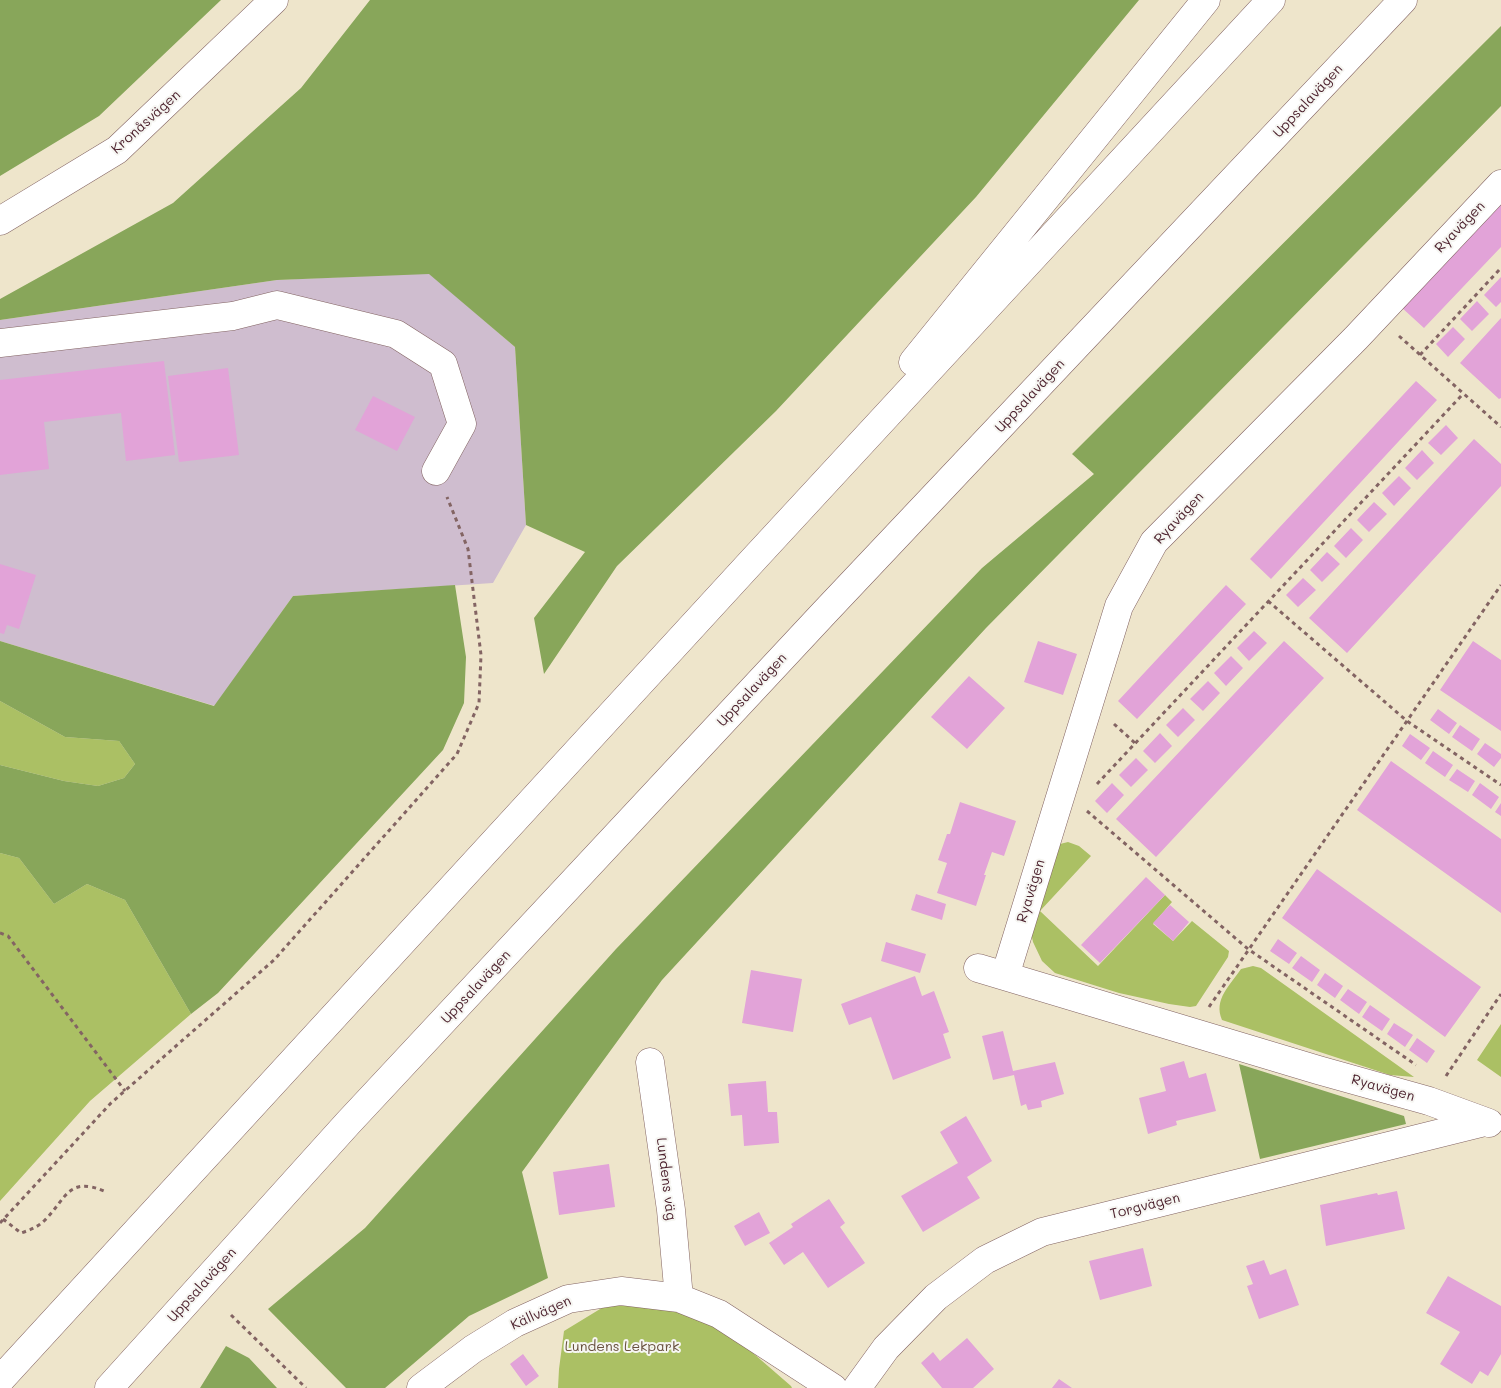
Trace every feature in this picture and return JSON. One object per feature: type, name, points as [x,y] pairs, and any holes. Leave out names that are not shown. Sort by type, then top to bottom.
[{"type":"main road","name":"Kronåsvägen","points":[[0,220],[117,150],[274,0]]},
{"type":"main road","points":[[754,559],[1206,0]]},
{"type":"main road","points":[[0,1380],[1270,0]]},
{"type":"main road","name":"Uppsalavägen","points":[[109,1388],[362,1109],[818,621],[1403,0]]},
{"type":"main road","name":"Ryavägen","points":[[1005,976],[1119,606],[1154,542],[1356,338],[1501,184]]},
{"type":"main road","points":[[0,343],[233,316],[277,305],[396,334],[444,364],[462,424],[436,471]]},
{"type":"main road","name":"Ryavägen","points":[[978,968],[1428,1101],[1493,1125]]},
{"type":"main road","name":"Lundens väg","points":[[650,1062],[671,1210],[679,1298]]},
{"type":"main road","name":"Torgvägen","points":[[858,1388],[886,1348],[936,1297],[985,1260],[1042,1232],[1493,1125]]},
{"type":"main road","name":"Källvägen","points":[[421,1388],[473,1349],[515,1323],[568,1299],[621,1291],[679,1298],[719,1314],[833,1388]]},
{"type":"path","points":[[1420,355],[1501,268]]},
{"type":"path","points":[[1376,315],[1501,427]]},
{"type":"path","points":[[1091,790],[1463,394]]},
{"type":"path","points":[[0,1222],[111,1103],[274,960],[457,754],[479,703],[481,655],[468,549],[436,471]]},
{"type":"path","points":[[1191,1032],[1501,585]]},
{"type":"path","points":[[1268,601],[1407,721],[1501,785]]},
{"type":"path","points":[[1086,810],[1248,950],[1417,1066]]},
{"type":"path","points":[[0,934],[8,936],[125,1091]]},
{"type":"path","points":[[1428,1101],[1501,994]]},
{"type":"path","points":[[3,1219],[21,1233],[34,1228],[45,1220],[68,1192],[77,1187],[91,1186],[104,1191]]},
{"type":"path","points":[[231,1315],[306,1388]]},
{"type":"shaded area","points":[[429,273],[515,347],[526,525],[493,583],[293,596],[215,706],[0,641],[0,320],[277,280]]},
{"type":"green space","points":[[0,0],[221,0],[99,116],[0,176]]},
{"type":"green space","points":[[370,0],[1139,0],[976,197],[776,411],[617,566],[544,674],[534,618],[585,552],[526,525],[515,347],[429,274],[277,280],[0,320],[0,299],[173,203],[301,88]]},
{"type":"green space","points":[[1501,26],[1501,106],[986,628],[662,980],[522,1172],[548,1278],[469,1316],[385,1388],[346,1388],[268,1309],[365,1228],[616,949],[982,568],[1094,474],[1072,454]]},
{"type":"green space","points":[[455,585],[466,657],[464,703],[443,750],[218,993],[191,1014],[125,900],[87,884],[54,904],[19,858],[0,853],[0,765],[64,781],[98,786],[124,778],[135,764],[119,741],[65,737],[0,701],[0,641],[214,706],[293,596]]},
{"type":"green space","points":[[0,701],[65,737],[119,741],[135,764],[124,778],[98,786],[64,781],[0,765]]},
{"type":"green space","points":[[1068,842],[1079,846],[1091,856],[1040,911],[1098,966],[1165,895],[1172,902],[1153,924],[1173,941],[1192,921],[1229,951],[1228,957],[1196,1006],[1169,1004],[1119,993],[1055,973],[1042,961],[1031,933],[1054,848]]},
{"type":"green space","points":[[0,853],[19,858],[54,904],[87,884],[125,900],[191,1014],[90,1101],[0,1201]]},
{"type":"green space","points":[[1253,966],[1261,968],[1414,1077],[1390,1075],[1222,1020],[1220,1006],[1224,993],[1241,969]]},
{"type":"green space","points":[[1501,1024],[1501,1077],[1477,1060]]},
{"type":"green space","points":[[1239,1064],[1404,1116],[1406,1124],[1260,1159]]},
{"type":"green space","name":"Lundens Lekpark","points":[[663,1305],[731,1334],[792,1388],[558,1388],[564,1331],[605,1306]]},
{"type":"green space","points":[[226,1346],[249,1358],[277,1388],[200,1388]]},
{"type":"building","points":[[1501,203],[1501,247],[1424,328],[1401,307]]},
{"type":"building","points":[[1501,277],[1501,302],[1496,307],[1484,295]]},
{"type":"building","points":[[1477,301],[1489,314],[1472,331],[1460,319]]},
{"type":"building","points":[[1501,318],[1501,398],[1499,399],[1460,363]]},
{"type":"building","points":[[1453,327],[1465,339],[1448,357],[1436,344]]},
{"type":"building","points":[[164,361],[175,455],[126,461],[121,413],[44,422],[49,469],[0,475],[0,380]]},
{"type":"building","points":[[228,368],[239,455],[179,462],[168,376]]},
{"type":"building","points":[[1416,381],[1437,400],[1271,579],[1250,559]]},
{"type":"building","points":[[373,396],[415,417],[397,451],[355,430]]},
{"type":"building","points":[[1446,425],[1458,438],[1441,455],[1428,443]]},
{"type":"building","points":[[1474,439],[1501,464],[1501,486],[1347,653],[1309,618]]},
{"type":"building","points":[[1422,450],[1434,463],[1417,480],[1405,468]]},
{"type":"building","points":[[1399,476],[1411,488],[1394,506],[1382,493]]},
{"type":"building","points":[[1374,502],[1387,514],[1369,532],[1357,520]]},
{"type":"building","points":[[1351,528],[1363,540],[1346,558],[1334,546]]},
{"type":"building","points":[[1327,552],[1340,564],[1322,582],[1310,570]]},
{"type":"building","points":[[0,564],[36,575],[19,629],[7,625],[4,634],[0,633]]},
{"type":"building","points":[[1303,578],[1316,590],[1298,607],[1286,595]]},
{"type":"building","points":[[1226,585],[1246,604],[1137,719],[1118,701]]},
{"type":"building","points":[[1254,631],[1267,643],[1249,661],[1237,648]]},
{"type":"building","points":[[1038,641],[1077,654],[1063,695],[1024,682]]},
{"type":"building","points":[[1284,641],[1324,678],[1156,857],[1116,819]]},
{"type":"building","points":[[1473,641],[1501,660],[1501,731],[1440,690]]},
{"type":"building","points":[[1231,656],[1243,668],[1226,686],[1214,673]]},
{"type":"building","points":[[969,676],[1005,708],[967,749],[931,717]]},
{"type":"building","points":[[1208,681],[1220,693],[1203,711],[1190,699]]},
{"type":"building","points":[[1183,708],[1195,720],[1178,737],[1166,725]]},
{"type":"building","points":[[1438,709],[1457,723],[1449,734],[1430,720]]},
{"type":"building","points":[[1460,725],[1480,739],[1472,751],[1452,737]]},
{"type":"building","points":[[1160,733],[1172,746],[1155,763],[1143,751]]},
{"type":"building","points":[[1410,734],[1430,748],[1421,760],[1402,746]]},
{"type":"building","points":[[1485,743],[1501,754],[1501,758],[1494,767],[1477,754]]},
{"type":"building","points":[[1433,751],[1453,765],[1445,777],[1425,763]]},
{"type":"building","points":[[1136,758],[1148,770],[1131,787],[1119,775]]},
{"type":"building","points":[[1391,761],[1501,839],[1501,913],[1357,810]]},
{"type":"building","points":[[1457,769],[1475,781],[1468,792],[1449,780]]},
{"type":"building","points":[[1112,783],[1124,795],[1107,813],[1095,801]]},
{"type":"building","points":[[1480,783],[1499,797],[1491,809],[1472,795]]},
{"type":"building","points":[[960,802],[1016,821],[1004,856],[992,852],[976,906],[937,893],[947,863],[938,860],[947,834],[950,834]]},
{"type":"building","points":[[1501,803],[1501,816],[1495,812]]},
{"type":"building","points":[[1317,869],[1481,987],[1445,1037],[1282,918]]},
{"type":"building","points":[[1146,877],[1165,895],[1100,963],[1081,945]]},
{"type":"building","points":[[916,894],[946,904],[942,920],[911,910]]},
{"type":"building","points":[[1170,905],[1189,922],[1173,941],[1153,923]]},
{"type":"building","points":[[1278,939],[1297,953],[1289,964],[1270,951]]},
{"type":"building","points":[[886,942],[926,954],[920,973],[881,961]]},
{"type":"building","points":[[1301,956],[1320,970],[1312,982],[1292,968]]},
{"type":"building","points":[[751,970],[802,979],[793,1032],[742,1023]]},
{"type":"building","points":[[1325,973],[1343,986],[1335,998],[1317,985]]},
{"type":"building","points":[[915,976],[922,996],[934,991],[949,1032],[943,1034],[951,1058],[893,1080],[871,1017],[849,1025],[841,1004]]},
{"type":"building","points":[[1348,989],[1367,1002],[1359,1014],[1340,1000]]},
{"type":"building","points":[[1370,1005],[1390,1019],[1382,1031],[1362,1017]]},
{"type":"building","points":[[1394,1023],[1413,1035],[1405,1047],[1387,1034]]},
{"type":"building","points":[[1003,1031],[1013,1071],[1055,1062],[1064,1094],[1041,1101],[1042,1107],[1028,1110],[1026,1104],[1021,1106],[1014,1075],[993,1080],[982,1036]]},
{"type":"building","points":[[1417,1038],[1435,1051],[1427,1063],[1409,1050]]},
{"type":"building","points":[[1184,1061],[1189,1078],[1206,1073],[1216,1111],[1176,1121],[1177,1125],[1148,1134],[1139,1098],[1166,1091],[1160,1068]]},
{"type":"building","points":[[766,1081],[768,1112],[777,1112],[779,1143],[744,1146],[742,1115],[731,1116],[728,1084]]},
{"type":"building","points":[[966,1116],[992,1161],[967,1177],[980,1198],[923,1232],[901,1196],[958,1163],[940,1132]]},
{"type":"building","points":[[609,1164],[615,1207],[559,1215],[553,1172]]},
{"type":"building","points":[[1397,1191],[1405,1229],[1326,1246],[1320,1205],[1377,1193],[1378,1195]]},
{"type":"building","points":[[829,1199],[845,1223],[840,1227],[865,1263],[828,1288],[803,1252],[784,1265],[769,1243],[793,1227],[791,1224]]},
{"type":"building","points":[[759,1212],[770,1233],[745,1246],[734,1226]]},
{"type":"building","points":[[1143,1248],[1152,1286],[1100,1300],[1089,1261]]},
{"type":"building","points":[[1264,1260],[1270,1275],[1286,1269],[1299,1305],[1259,1319],[1247,1286],[1253,1284],[1246,1266]]},
{"type":"building","points":[[1448,1276],[1501,1306],[1501,1354],[1488,1376],[1480,1371],[1472,1384],[1440,1364],[1460,1332],[1426,1313]]},
{"type":"building","points":[[967,1338],[994,1369],[973,1388],[942,1388],[921,1363],[933,1352],[940,1361]]},
{"type":"building","points":[[523,1354],[539,1376],[526,1386],[510,1364]]},
{"type":"building","points":[[1059,1379],[1072,1388],[1052,1388]]}]
